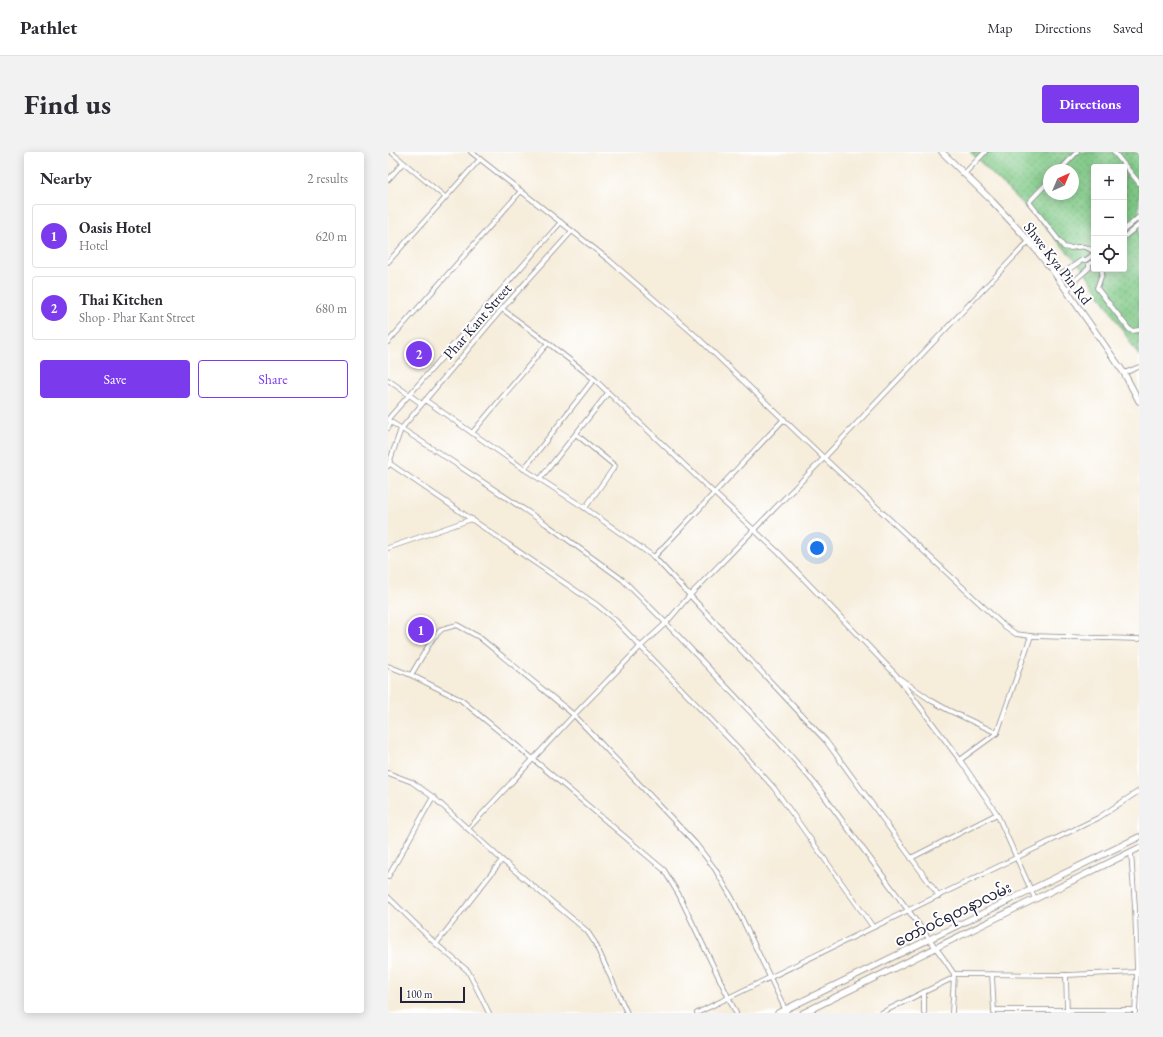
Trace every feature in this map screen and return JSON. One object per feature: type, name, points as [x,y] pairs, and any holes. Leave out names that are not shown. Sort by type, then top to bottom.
[{"type":"main road","name":"Shwe Kya Pin Rd","points":[[942,152],[1029,241],[1067,291],[1124,373],[1139,401]]},
{"type":"main road","name":"တော်ဝင်ရတနာလမ်း","points":[[778,1013],[786,1011],[929,939],[1139,837]]},
{"type":"main road","name":"တော်ဝင်ရတနာလမ်း","points":[[802,1013],[1139,848]]},
{"type":"street","points":[[391,152],[445,197]]},
{"type":"street","points":[[471,152],[609,260],[696,335],[824,458],[1003,624],[1016,634],[1031,636],[1139,639]]},
{"type":"street","points":[[964,174],[985,152]]},
{"type":"street","points":[[1066,164],[1077,152]]},
{"type":"street","points":[[1114,152],[1139,183]]},
{"type":"street","points":[[388,262],[480,158]]},
{"type":"street","points":[[388,180],[403,163]]},
{"type":"street","points":[[1043,187],[1028,202],[1064,247],[1081,246],[1091,250]]},
{"type":"street","points":[[388,342],[521,191]]},
{"type":"street","points":[[1127,228],[1139,218]]},
{"type":"street","points":[[388,428],[389,420],[561,222]]},
{"type":"street","points":[[1125,236],[1139,225]]},
{"type":"street","name":"Phar Kant Street","points":[[401,429],[502,309],[572,231]]},
{"type":"street","points":[[468,829],[574,715],[640,647],[666,623],[690,595],[824,458],[1029,241]]},
{"type":"street","points":[[1056,276],[1066,272],[1082,260],[1086,260],[1091,256]]},
{"type":"street","points":[[1067,291],[1073,282],[1089,268],[1089,264],[1091,263]]},
{"type":"street","points":[[1101,272],[1097,288],[1129,329],[1132,331],[1139,330]]},
{"type":"street","points":[[502,309],[594,379],[779,553],[896,675],[960,760],[997,814],[1036,899]]},
{"type":"street","points":[[472,433],[548,343]]},
{"type":"street","points":[[1124,373],[1139,367]]},
{"type":"street","points":[[524,469],[594,379]]},
{"type":"street","points":[[388,380],[422,404]]},
{"type":"street","points":[[540,479],[608,393]]},
{"type":"street","points":[[425,400],[524,469],[585,508],[654,557],[826,741],[939,896]]},
{"type":"street","points":[[654,557],[784,419]]},
{"type":"street","points":[[389,420],[592,556],[623,580],[666,623],[777,740],[816,785],[929,939],[954,976],[952,1013]]},
{"type":"street","points":[[401,429],[389,464],[597,605],[615,620],[741,751],[774,788],[873,927]]},
{"type":"street","points":[[577,434],[615,466],[585,508]]},
{"type":"street","points":[[388,548],[472,519]]},
{"type":"street","points":[[412,676],[433,638],[442,629],[458,625],[479,637],[574,715],[695,843],[715,868],[733,900],[786,1011]]},
{"type":"street","points":[[960,760],[997,733],[1031,636]]},
{"type":"street","points":[[388,666],[461,700],[664,870],[679,895],[736,1013]]},
{"type":"street","points":[[896,675],[932,701],[997,733]]},
{"type":"street","points":[[388,773],[412,782],[432,797],[502,860],[587,931],[595,942],[627,1013]]},
{"type":"street","points":[[697,1013],[907,910],[939,896],[1016,856],[1098,818],[1139,791]]},
{"type":"street","points":[[388,878],[432,797]]},
{"type":"street","points":[[911,858],[997,814]]},
{"type":"street","points":[[992,974],[994,1012],[1135,1011],[1138,972],[1131,852]]},
{"type":"street","points":[[436,944],[502,860]]},
{"type":"street","points":[[388,897],[436,944],[468,971],[489,1013]]},
{"type":"street","points":[[881,1013],[954,976],[992,974],[1066,975],[1138,972]]},
{"type":"street","points":[[1066,975],[1067,1012]]},
{"type":"street","points":[[924,992],[924,1013]]},
{"type":"green space","points":[[970,152],[1139,152],[1139,356],[1084,270],[1040,222]]},
{"type":"place","name":"Thai Kitchen","points":[[419,354]]},
{"type":"place","name":"Oasis Hotel","points":[[421,630]]}]
